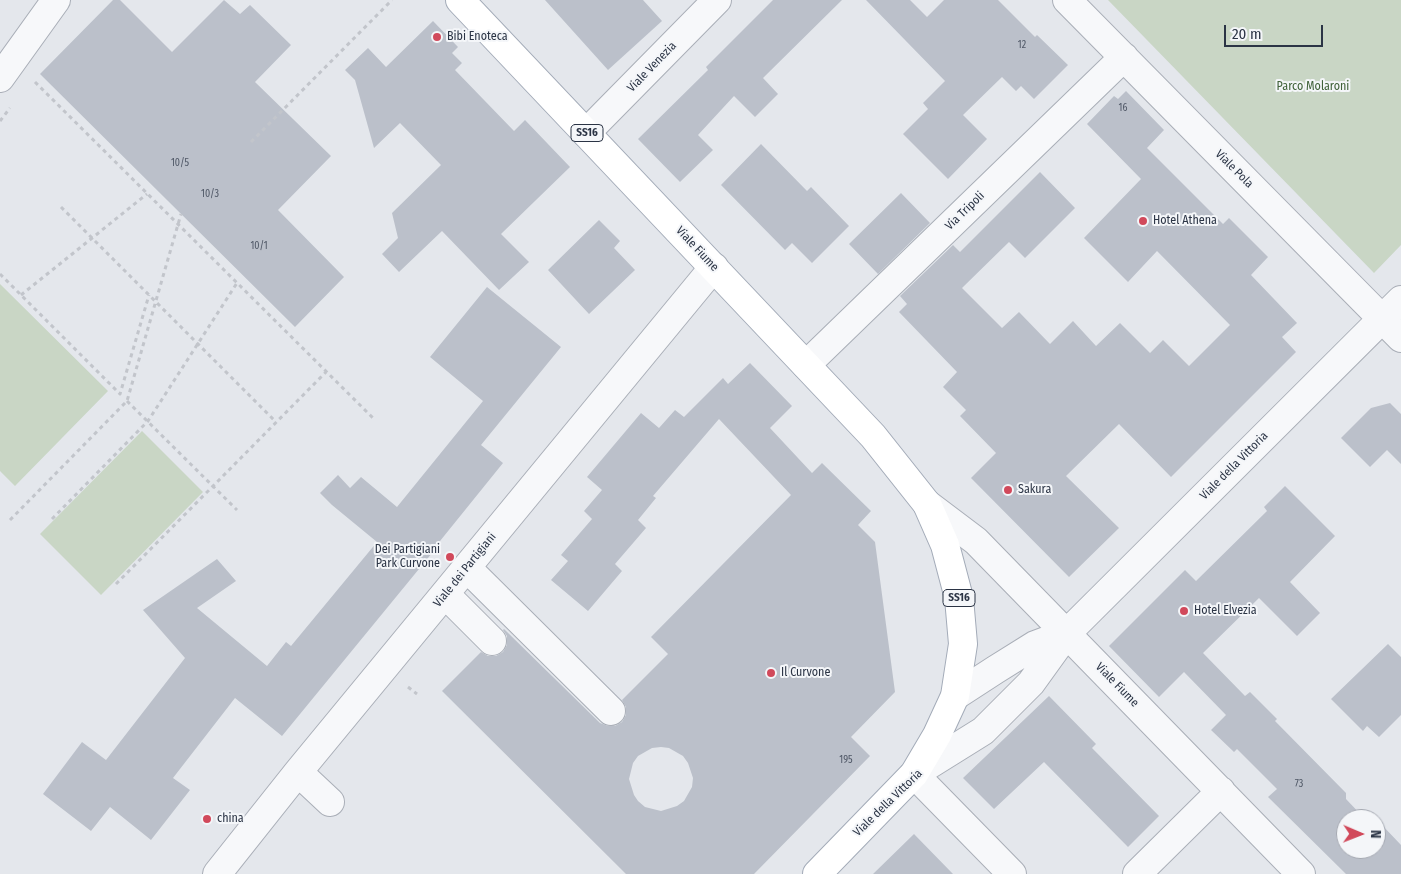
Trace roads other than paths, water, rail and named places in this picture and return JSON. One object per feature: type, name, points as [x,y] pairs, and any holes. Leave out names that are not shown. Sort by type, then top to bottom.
[{"type":"main road","name":"Viale Fiume","points":[[460,0],[873,436],[927,504],[945,545],[959,598],[963,644],[956,696],[937,735],[914,774]]},
{"type":"main road","name":"Viale della Vittoria","points":[[817,874],[914,774]]},
{"type":"street","points":[[6,69],[56,0]]},
{"type":"street","name":"Viale Venezia","points":[[586,133],[717,0]]},
{"type":"street","name":"Viale Pola","points":[[1067,0],[1124,57],[1391,309],[1401,338]]},
{"type":"street","name":"Via Tripoli","points":[[806,365],[1124,57]]},
{"type":"street","name":"Viale dei Partigiani","points":[[217,874],[298,772],[714,267]]},
{"type":"street","name":"Viale della Vittoria","points":[[914,774],[983,731],[1031,682],[1067,633],[1391,309]]},
{"type":"street","name":"Viale Fiume","points":[[927,504],[976,541],[1301,874]]},
{"type":"street","points":[[466,568],[612,711]]},
{"type":"street","points":[[445,594],[492,641]]},
{"type":"street","name":"Viale della Vittoria","points":[[956,696],[1035,645],[1067,633]]},
{"type":"street","points":[[298,772],[330,802]]},
{"type":"street","points":[[914,774],[1012,874]]},
{"type":"street","points":[[1137,874],[1221,791]]},
{"type":"place","name":"Bibi Enoteca","points":[[437,37]]},
{"type":"place","name":"Hotel Athena","points":[[1143,221]]},
{"type":"place","name":"Sakura","points":[[1008,490]]},
{"type":"place","name":"Dei Partigiani Park Curvone","points":[[450,557]]},
{"type":"place","name":"Hotel Elvezia","points":[[1184,611]]},
{"type":"place","name":"Il Curvone","points":[[771,673]]},
{"type":"place","name":"china","points":[[207,819]]},
{"type":"park label","name":"Parco Molaroni","points":[[1313,87]]}]
